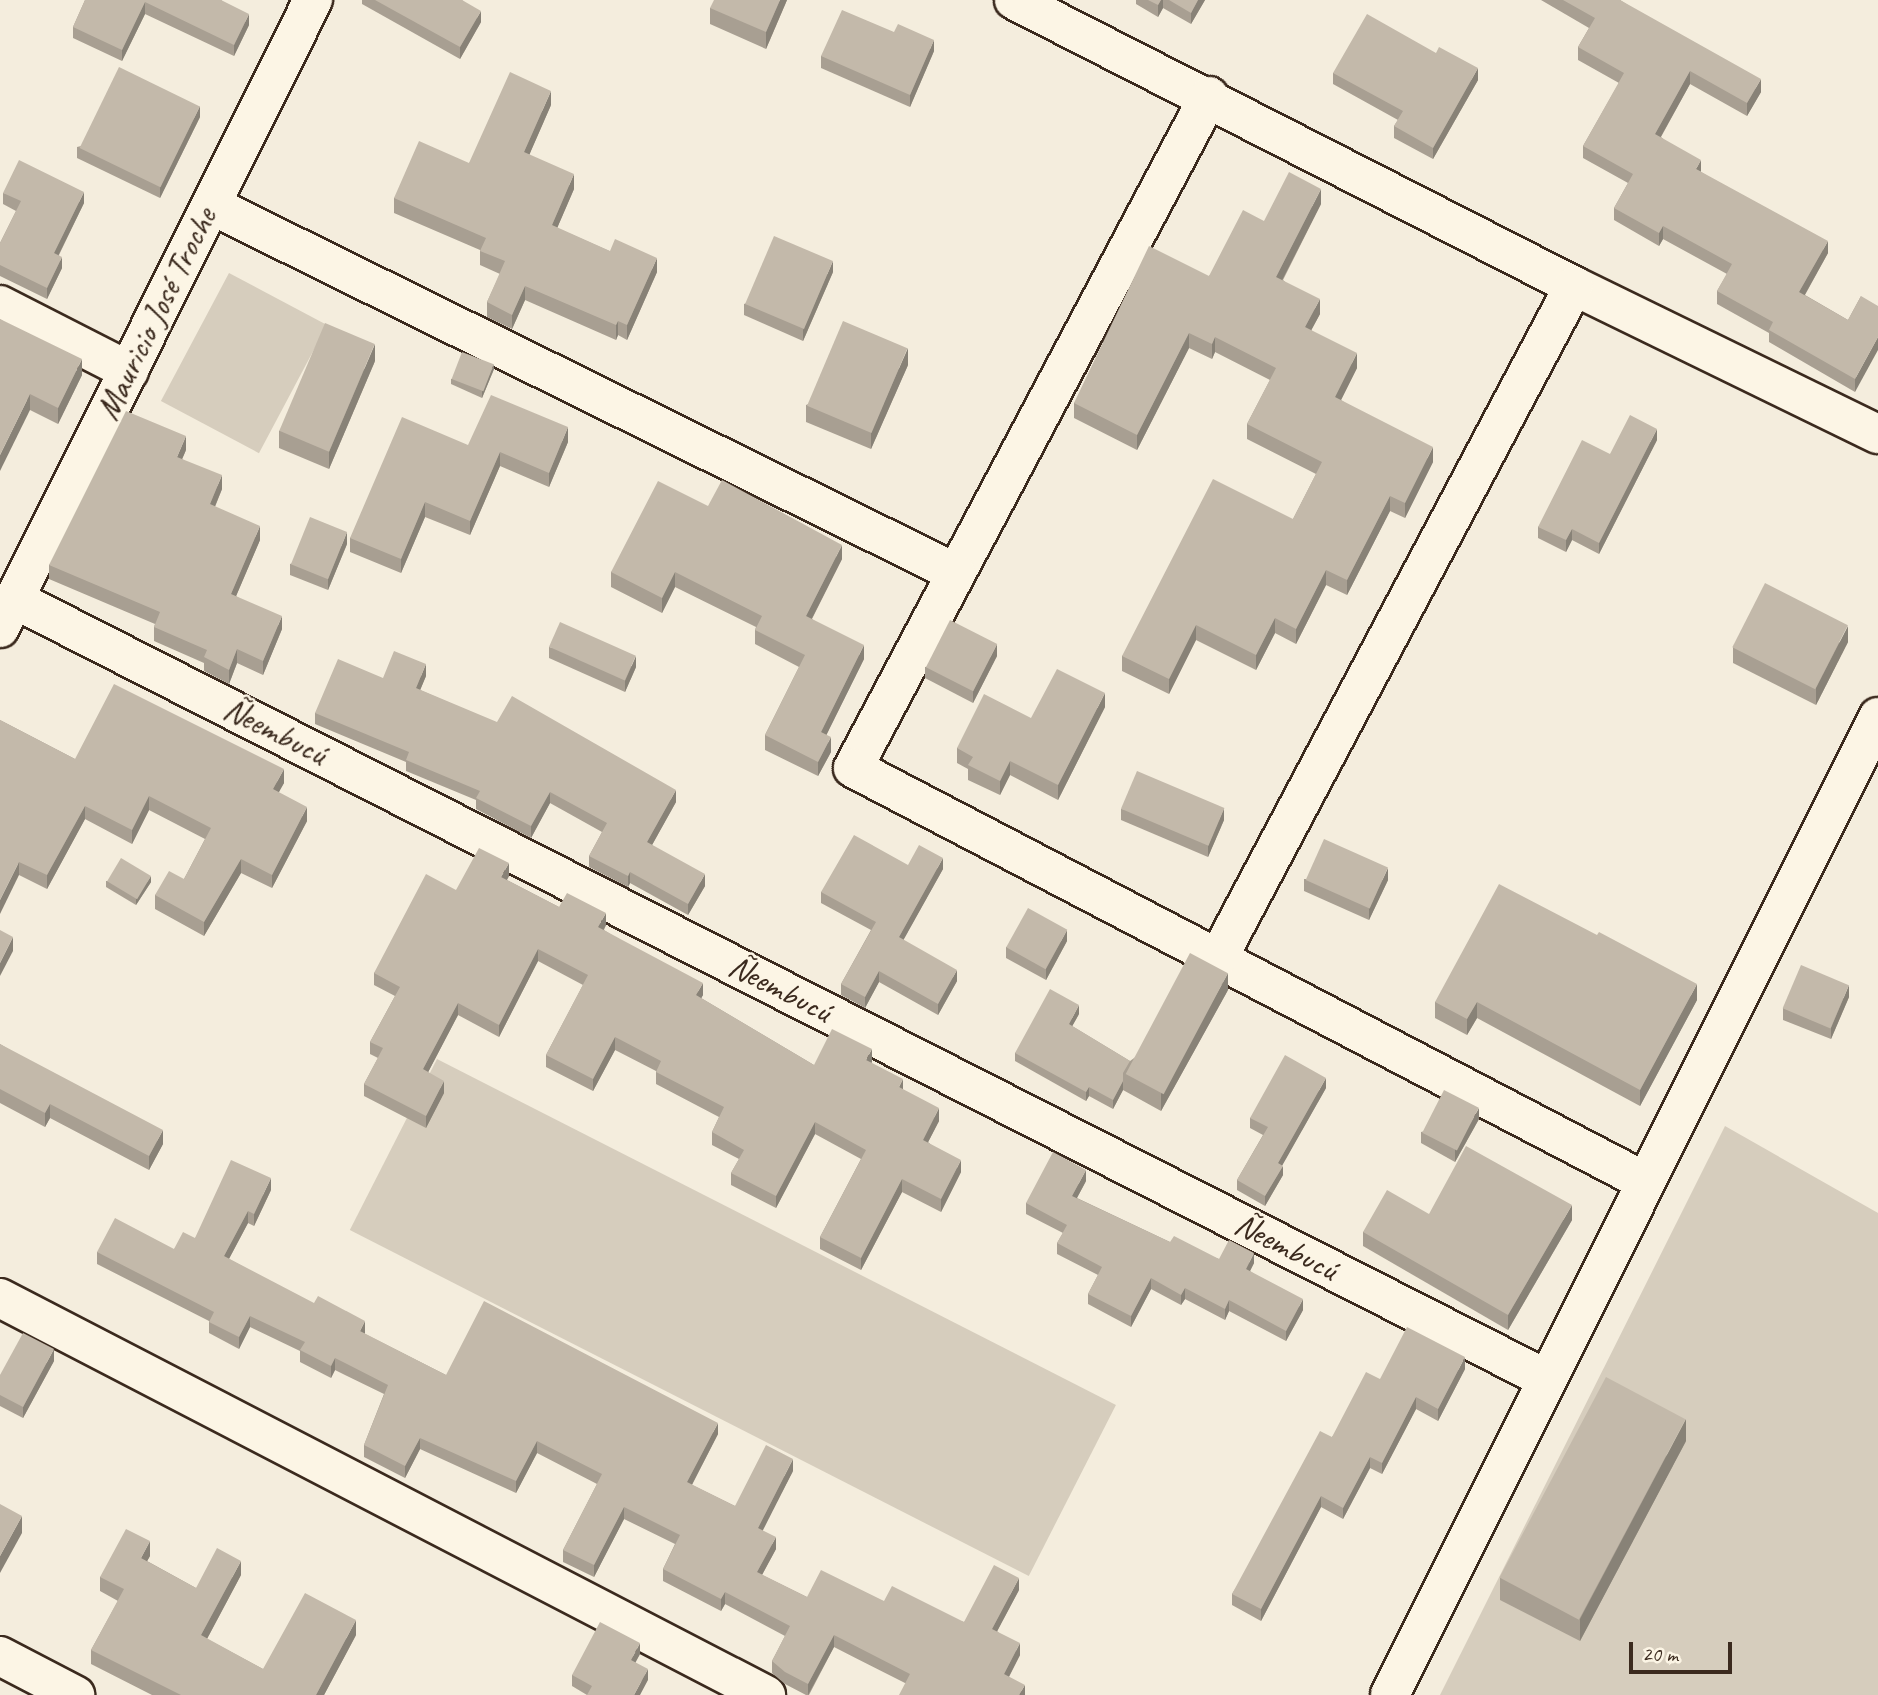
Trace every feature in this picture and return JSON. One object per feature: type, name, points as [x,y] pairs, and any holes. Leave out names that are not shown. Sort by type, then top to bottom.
[{"type":"street","points":[[1014,0],[1209,96],[1574,286],[1878,434]]},
{"type":"street","name":"Mauricio José Troche","points":[[7,614],[211,205],[307,2]]},
{"type":"street","points":[[1209,96],[853,768],[1644,1181]]},
{"type":"street","points":[[211,205],[956,573]]},
{"type":"street","points":[[1218,958],[1574,286]]},
{"type":"street","points":[[0,305],[129,371]]},
{"type":"street","name":"Ñeembucú","points":[[7,614],[1546,1379]]},
{"type":"street","points":[[1390,1695],[1644,1181],[1878,717]]},
{"type":"street","points":[[0,1297],[766,1695]]},
{"type":"street","points":[[0,1656],[75,1695]]},
{"type":"shaded area","points":[[229,273],[327,325],[259,453],[161,401]]},
{"type":"shaded area","points":[[437,1059],[1116,1405],[1029,1576],[350,1230]]},
{"type":"shaded area","points":[[1725,1126],[1878,1213],[1878,1695],[1440,1695]]},
{"type":"building","points":[[85,0],[221,0],[249,14],[234,45],[145,2],[122,50],[73,27]]},
{"type":"building","points":[[375,0],[462,0],[481,11],[460,47]]},
{"type":"building","points":[[714,0],[780,0],[766,32],[710,8]]},
{"type":"building","points":[[1148,0],[1161,0],[1158,5]]},
{"type":"building","points":[[1169,0],[1198,0],[1191,13]]},
{"type":"building","points":[[1563,0],[1620,0],[1761,79],[1747,103],[1690,71],[1655,134],[1701,160],[1696,169],[1828,241],[1799,292],[1848,320],[1861,296],[1878,306],[1878,337],[1855,379],[1769,330],[1773,322],[1717,291],[1732,264],[1663,226],[1659,233],[1614,208],[1633,174],[1583,146],[1624,73],[1578,47],[1595,18]]},
{"type":"building","points":[[842,10],[894,32],[898,24],[934,40],[910,95],[821,56]]},
{"type":"building","points":[[1367,14],[1436,53],[1439,47],[1478,68],[1433,148],[1394,126],[1403,111],[1333,73]]},
{"type":"building","points":[[119,67],[200,106],[160,187],[80,148]]},
{"type":"building","points":[[510,72],[551,91],[524,152],[574,174],[552,225],[610,251],[615,239],[657,258],[627,325],[618,321],[616,325],[525,286],[512,315],[487,302],[505,261],[480,251],[486,238],[394,198],[419,141],[469,163]]},
{"type":"building","points":[[19,160],[84,192],[54,253],[62,257],[47,288],[0,265],[0,243],[21,201],[3,193]]},
{"type":"building","points":[[1289,172],[1321,189],[1276,277],[1320,299],[1305,327],[1357,353],[1335,397],[1433,447],[1405,503],[1390,496],[1347,580],[1326,570],[1296,629],[1275,618],[1256,655],[1196,625],[1169,679],[1122,656],[1213,479],[1293,519],[1322,462],[1247,424],[1276,368],[1215,337],[1212,344],[1189,333],[1137,435],[1074,403],[1149,246],[1209,276],[1243,210],[1264,221]]},
{"type":"building","points":[[774,236],[833,261],[804,329],[745,304]]},
{"type":"building","points":[[0,319],[82,359],[58,408],[30,394],[0,455]]},
{"type":"building","points":[[843,321],[907,348],[871,433],[807,406]]},
{"type":"building","points":[[325,323],[375,344],[329,452],[279,431]]},
{"type":"building","points":[[462,352],[494,364],[483,391],[452,379]]},
{"type":"building","points":[[491,395],[568,427],[549,473],[500,452],[470,521],[425,502],[401,559],[350,538],[402,417],[468,445]]},
{"type":"building","points":[[126,411],[186,436],[177,457],[222,475],[210,504],[260,526],[231,594],[282,616],[263,661],[237,649],[229,670],[204,657],[207,650],[154,627],[160,612],[49,565]]},
{"type":"building","points":[[1630,415],[1657,429],[1599,543],[1572,529],[1566,540],[1538,527],[1582,440],[1610,454]]},
{"type":"building","points":[[722,480],[842,545],[806,616],[864,645],[821,732],[831,737],[818,762],[765,735],[805,655],[755,630],[762,616],[675,572],[662,598],[611,572],[658,481],[708,506]]},
{"type":"building","points":[[310,517],[347,532],[328,579],[291,564]]},
{"type":"building","points":[[1765,583],[1848,625],[1815,689],[1732,647]]},
{"type":"building","points":[[950,620],[997,644],[973,691],[926,667]]},
{"type":"building","points":[[560,622],[636,656],[625,680],[549,647]]},
{"type":"building","points":[[394,651],[426,664],[416,688],[497,722],[512,696],[676,790],[647,842],[705,874],[688,904],[630,872],[628,876],[589,856],[607,823],[550,792],[531,826],[476,798],[480,791],[406,760],[409,752],[315,713],[338,659],[383,678]]},
{"type":"building","points":[[1057,669],[1105,693],[1058,785],[1010,761],[1000,781],[968,765],[973,757],[957,748],[984,694],[1031,718]]},
{"type":"building","points":[[114,684],[284,769],[273,789],[307,807],[272,875],[241,859],[204,922],[155,895],[169,871],[184,879],[211,828],[149,796],[132,830],[85,806],[47,875],[19,862],[0,900],[0,720],[75,759]]},
{"type":"building","points":[[1137,771],[1224,808],[1208,846],[1121,809]]},
{"type":"building","points":[[854,835],[908,865],[919,845],[943,858],[899,937],[957,970],[938,1004],[879,971],[865,997],[841,984],[876,922],[821,892]]},
{"type":"building","points":[[1324,839],[1388,867],[1370,909],[1306,880]]},
{"type":"building","points":[[479,848],[509,863],[501,877],[559,907],[567,893],[606,913],[598,927],[703,983],[696,995],[814,1065],[832,1029],[872,1049],[866,1060],[903,1079],[899,1087],[939,1108],[923,1140],[961,1160],[941,1199],[902,1179],[861,1258],[820,1237],[866,1150],[815,1122],[776,1196],[731,1173],[744,1150],[712,1132],[724,1107],[656,1072],[661,1061],[615,1037],[593,1079],[546,1055],[588,975],[538,949],[499,1025],[458,1003],[423,1069],[444,1081],[426,1116],[364,1084],[383,1048],[370,1042],[400,987],[374,973],[426,874],[456,890]]},
{"type":"building","points":[[121,858],[151,876],[137,899],[107,881]]},
{"type":"building","points":[[1499,884],[1597,935],[1599,932],[1697,984],[1640,1090],[1477,1002],[1467,1019],[1435,1002]]},
{"type":"building","points":[[1028,908],[1067,930],[1046,969],[1006,947]]},
{"type":"building","points":[[0,930],[13,937],[0,963]]},
{"type":"building","points":[[1190,953],[1228,973],[1164,1094],[1126,1074]]},
{"type":"building","points":[[1801,965],[1849,985],[1831,1029],[1783,1008]]},
{"type":"building","points":[[1050,989],[1079,1005],[1069,1024],[1130,1061],[1113,1100],[1089,1087],[1086,1092],[1015,1053]]},
{"type":"building","points":[[0,1044],[163,1130],[149,1156],[50,1104],[45,1113],[0,1089]]},
{"type":"building","points":[[1285,1055],[1326,1078],[1278,1163],[1283,1166],[1265,1196],[1237,1180],[1268,1127],[1250,1118]]},
{"type":"building","points":[[1444,1090],[1479,1108],[1457,1150],[1422,1133]]},
{"type":"building","points":[[1466,1146],[1572,1205],[1508,1315],[1363,1232],[1387,1190],[1429,1214]]},
{"type":"building","points":[[1053,1152],[1086,1170],[1072,1196],[1170,1242],[1174,1236],[1219,1259],[1229,1240],[1254,1253],[1246,1269],[1303,1299],[1286,1331],[1229,1300],[1225,1309],[1185,1288],[1181,1295],[1151,1278],[1131,1316],[1088,1294],[1102,1267],[1057,1243],[1067,1225],[1026,1203]]},
{"type":"building","points":[[231,1160],[271,1178],[254,1214],[248,1211],[224,1256],[314,1303],[318,1296],[365,1321],[360,1331],[446,1375],[484,1301],[718,1423],[687,1482],[735,1506],[766,1445],[793,1459],[758,1528],[776,1537],[757,1572],[807,1597],[821,1570],[884,1601],[892,1586],[964,1622],[994,1565],[1019,1578],[992,1629],[1020,1643],[1004,1674],[1025,1685],[1019,1695],[899,1695],[910,1674],[834,1635],[808,1684],[785,1672],[772,1661],[790,1626],[725,1592],[721,1599],[663,1569],[680,1535],[624,1507],[594,1565],[563,1550],[602,1474],[537,1441],[516,1481],[420,1438],[405,1466],[364,1445],[388,1385],[335,1358],[331,1366],[300,1350],[305,1342],[250,1316],[239,1337],[209,1322],[214,1312],[97,1252],[115,1218],[174,1249],[183,1232],[195,1238]]},
{"type":"building","points":[[1407,1327],[1465,1357],[1438,1409],[1416,1397],[1382,1463],[1370,1457],[1343,1508],[1321,1496],[1261,1609],[1232,1594],[1320,1431],[1332,1437],[1366,1372],[1380,1379]]},
{"type":"building","points":[[23,1333],[54,1349],[23,1407],[0,1395],[0,1375]]},
{"type":"building","points":[[1606,1377],[1685,1419],[1579,1620],[1499,1577]]},
{"type":"building","points":[[0,1504],[22,1516],[0,1556]]},
{"type":"building","points":[[126,1529],[150,1541],[141,1558],[196,1588],[217,1548],[241,1561],[201,1635],[263,1669],[305,1593],[356,1620],[316,1695],[181,1695],[91,1650],[124,1589],[100,1577]]},
{"type":"building","points":[[600,1622],[640,1643],[631,1660],[648,1669],[634,1695],[587,1695],[592,1686],[572,1675]]}]
